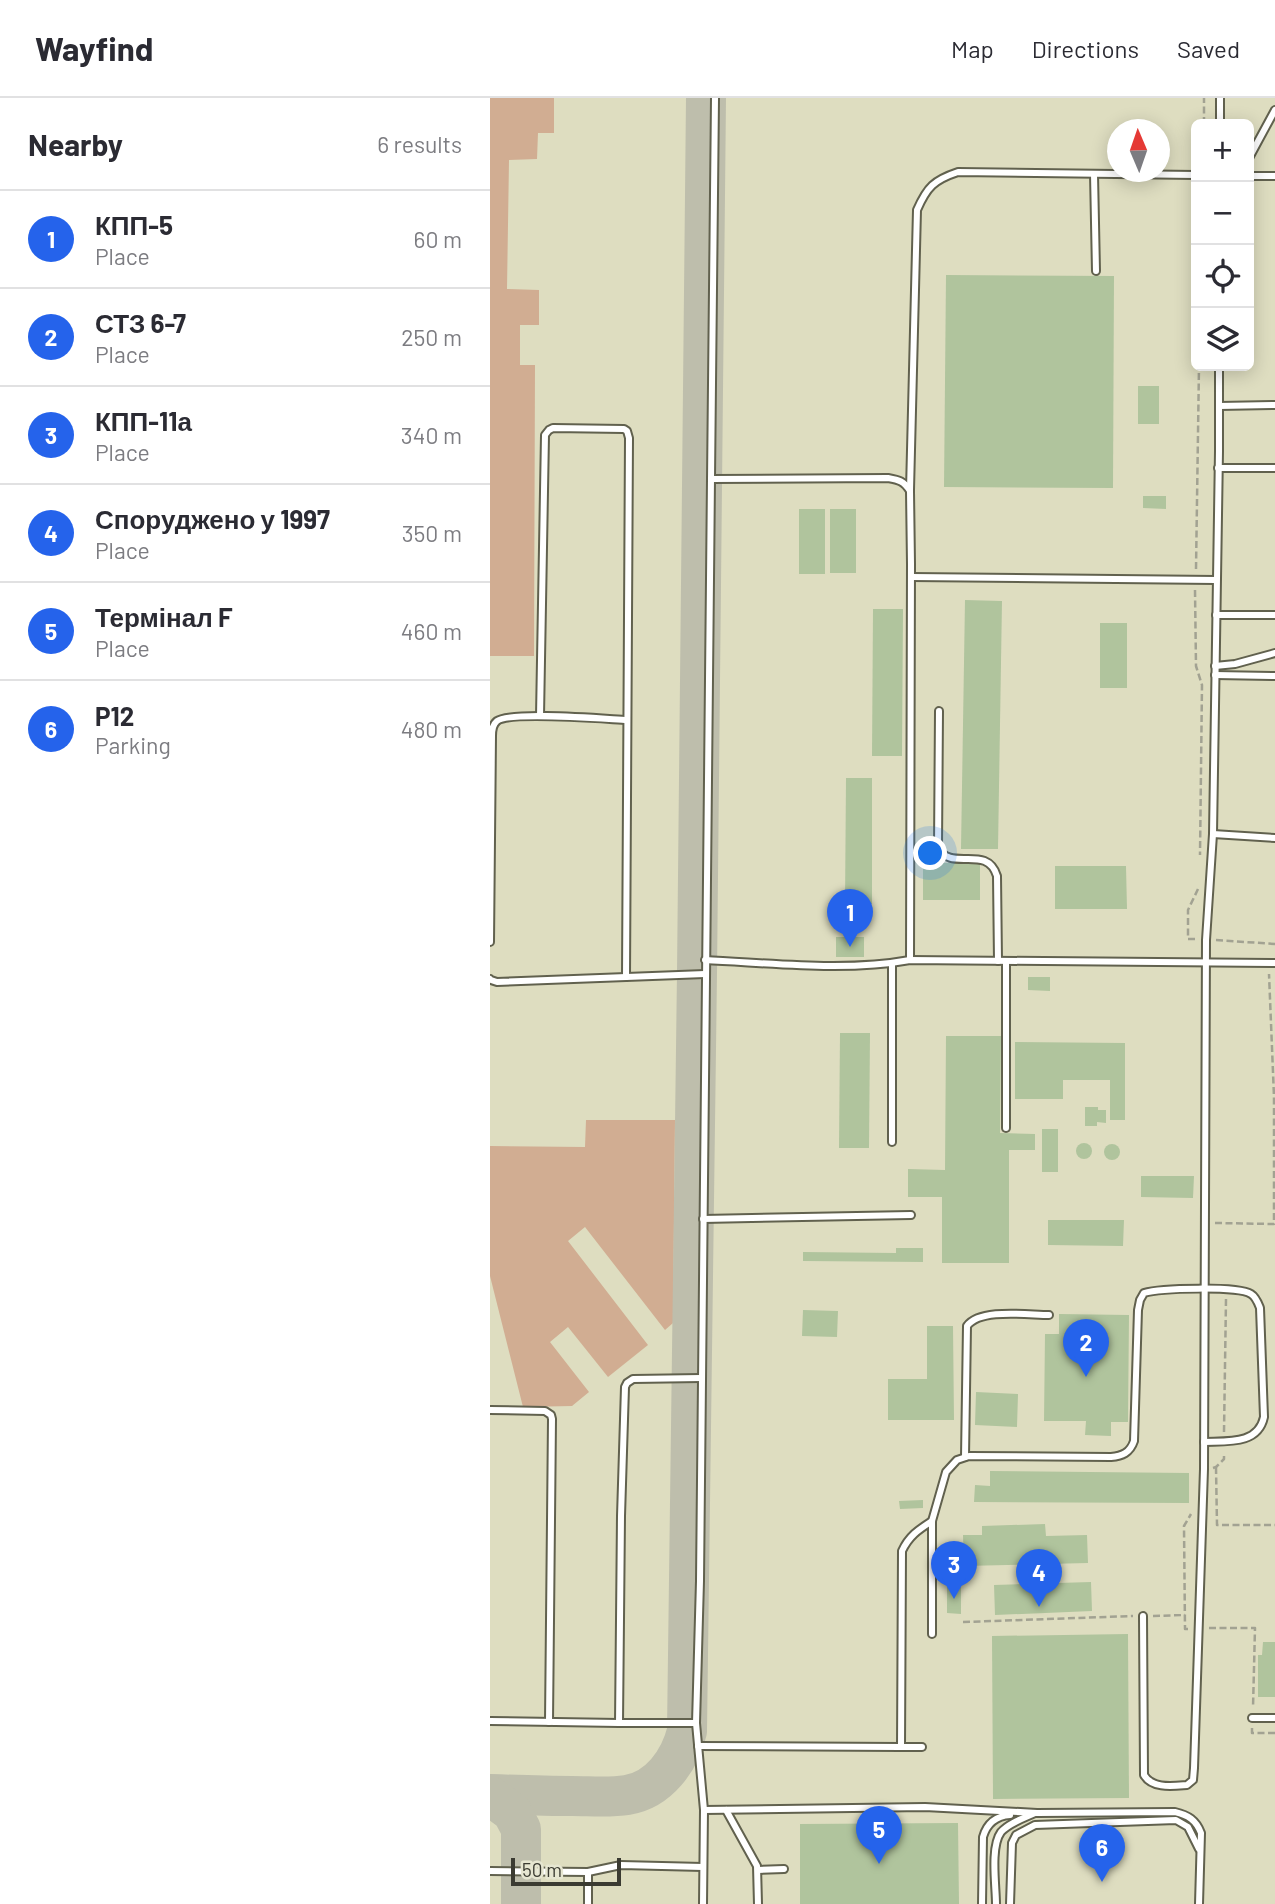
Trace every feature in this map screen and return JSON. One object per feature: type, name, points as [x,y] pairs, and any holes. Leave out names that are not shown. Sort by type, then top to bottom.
[{"type":"lane","points":[[703,1904],[704,1810],[696,1723],[700,1581],[715,98]]},
{"type":"lane","points":[[1220,98],[1220,119]]},
{"type":"lane","points":[[1254,149],[1275,110]]},
{"type":"lane","points":[[910,960],[909,491],[917,210],[925,191],[940,178],[958,172],[1191,175]]},
{"type":"lane","points":[[1094,174],[1096,271]]},
{"type":"lane","points":[[1254,176],[1275,176]]},
{"type":"lane","points":[[1143,1616],[1144,1768],[1147,1780],[1156,1785],[1184,1786],[1193,1780],[1204,1469],[1206,940],[1213,834],[1219,371]]},
{"type":"lane","points":[[1219,406],[1275,405]]},
{"type":"lane","points":[[541,716],[545,435],[553,428],[621,429],[627,431],[629,438],[626,977]]},
{"type":"lane","points":[[1218,468],[1275,468]]},
{"type":"lane","points":[[711,479],[888,478],[905,483],[909,491]]},
{"type":"lane","points":[[911,577],[1216,580]]},
{"type":"lane","points":[[1216,615],[1275,615]]},
{"type":"lane","points":[[1215,666],[1235,664],[1275,653]]},
{"type":"lane","points":[[1215,675],[1275,676]]},
{"type":"lane","points":[[939,712],[938,847],[947,857],[984,860],[995,868],[997,876],[1006,1128]]},
{"type":"lane","points":[[490,942],[494,724],[509,717],[541,716],[627,720]]},
{"type":"lane","points":[[1213,834],[1275,838]]},
{"type":"lane","points":[[705,960],[837,965],[910,960],[1272,962]]},
{"type":"lane","points":[[892,963],[892,1142]]},
{"type":"lane","points":[[490,979],[497,982],[705,974]]},
{"type":"lane","points":[[703,1219],[911,1215]]},
{"type":"lane","points":[[932,1634],[933,1521],[946,1472],[957,1460],[980,1455],[1111,1457],[1125,1453],[1134,1441],[1138,1310],[1144,1293],[1226,1290],[1253,1295],[1260,1308],[1264,1417],[1259,1431],[1244,1439],[1204,1442]]},
{"type":"lane","points":[[965,1457],[967,1326],[974,1319],[987,1315],[1049,1315]]},
{"type":"lane","points":[[619,1723],[621,1492],[625,1388],[633,1379],[701,1378]]},
{"type":"lane","points":[[490,1410],[545,1411],[552,1419],[549,1722]]},
{"type":"lane","points":[[901,1747],[902,1551],[914,1533],[933,1521]]},
{"type":"lane","points":[[1252,1718],[1275,1718]]},
{"type":"lane","points":[[490,1721],[696,1723]]},
{"type":"lane","points":[[698,1746],[922,1747]]},
{"type":"lane","points":[[704,1810],[925,1807],[1037,1812],[1175,1812],[1184,1814],[1198,1825],[1202,1840],[1199,1851],[1199,1904]]},
{"type":"lane","points":[[726,1810],[756,1863],[758,1904]]},
{"type":"lane","points":[[982,1904],[985,1829],[996,1818],[1037,1812]]},
{"type":"lane","points":[[996,1904],[997,1839],[1008,1826],[1037,1812]]},
{"type":"lane","points":[[1010,1904],[1012,1843],[1016,1835],[1035,1825],[1176,1820],[1188,1828],[1199,1851]]},
{"type":"lane","points":[[490,1871],[588,1872],[621,1865],[703,1867]]},
{"type":"lane","points":[[758,1870],[784,1869]]},
{"type":"lane","points":[[588,1872],[588,1904]]},
{"type":"path","points":[[1204,98],[1204,119]]},
{"type":"path","points":[[1199,371],[1195,580],[1196,666],[1202,696],[1200,863]]},
{"type":"path","points":[[1199,886],[1188,910],[1188,939],[1275,944]]},
{"type":"path","points":[[1206,1223],[1274,1224],[1272,962],[1267,943]]},
{"type":"path","points":[[1204,1469],[1216,1467],[1224,1459],[1226,1290]]},
{"type":"path","points":[[1216,1467],[1217,1525],[1275,1525]]},
{"type":"path","points":[[1192,1513],[1184,1526],[1185,1629],[1255,1628],[1252,1733],[1275,1733]]},
{"type":"path","points":[[963,1622],[1185,1615]]},
{"type":"shaded area","points":[[490,98],[1275,98],[1275,1904],[490,1904]]},
{"type":"shaded area","points":[[490,98],[554,98],[554,133],[538,133],[537,159],[509,160],[507,289],[539,290],[539,325],[520,325],[520,365],[535,365],[534,656],[490,656]]},
{"type":"shaded area","points":[[586,1120],[675,1120],[673,1323],[665,1330],[585,1227],[568,1241],[648,1345],[608,1377],[568,1327],[550,1342],[589,1392],[572,1406],[523,1407],[490,1276],[490,1146],[585,1147]]},
{"type":"building","points":[[946,275],[1114,276],[1113,488],[944,487]]},
{"type":"building","points":[[1138,386],[1159,386],[1159,424],[1138,424]]},
{"type":"building","points":[[1143,496],[1166,496],[1166,509],[1143,508]]},
{"type":"building","points":[[799,509],[825,509],[825,574],[799,574]]},
{"type":"building","points":[[830,509],[856,509],[856,573],[830,573]]},
{"type":"building","points":[[965,600],[1002,601],[998,849],[961,849]]},
{"type":"building","points":[[873,609],[903,609],[902,756],[872,756]]},
{"type":"building","points":[[1100,623],[1127,623],[1127,688],[1100,688]]},
{"type":"building","points":[[846,778],[872,778],[872,904],[845,904]]},
{"type":"building","points":[[923,863],[980,863],[980,900],[923,900]]},
{"type":"building","points":[[1055,866],[1126,866],[1127,909],[1055,909]]},
{"type":"building","points":[[836,937],[864,937],[864,957],[836,957]]},
{"type":"building","points":[[1028,977],[1050,977],[1050,991],[1028,990]]},
{"type":"building","points":[[840,1033],[870,1033],[869,1148],[839,1148]]},
{"type":"building","points":[[946,1036],[1001,1036],[1000,1133],[1035,1134],[1035,1150],[1009,1150],[1009,1263],[942,1263],[942,1197],[908,1197],[908,1169],[945,1170]]},
{"type":"building","points":[[1015,1042],[1125,1043],[1125,1120],[1110,1120],[1110,1080],[1063,1080],[1063,1099],[1015,1099]]},
{"type":"building","points":[[1085,1107],[1106,1110],[1106,1123],[1097,1122],[1097,1126],[1085,1126]]},
{"type":"building","points":[[1042,1129],[1058,1129],[1058,1172],[1042,1172]]},
{"type":"building","points":[[1084,1143],[1090,1145],[1090,1157],[1084,1159],[1078,1157],[1076,1151],[1078,1145]]},
{"type":"building","points":[[1112,1144],[1118,1146],[1118,1158],[1112,1160],[1106,1158],[1104,1152],[1106,1146]]},
{"type":"building","points":[[1141,1176],[1194,1176],[1193,1198],[1141,1197]]},
{"type":"building","points":[[1048,1220],[1124,1220],[1123,1246],[1048,1245]]},
{"type":"building","points":[[896,1248],[923,1248],[923,1262],[803,1261],[803,1252],[896,1253]]},
{"type":"building","points":[[803,1310],[838,1311],[837,1337],[802,1336]]},
{"type":"building","points":[[1059,1314],[1129,1315],[1128,1422],[1111,1422],[1111,1436],[1085,1435],[1086,1421],[1044,1421],[1045,1334],[1059,1334]]},
{"type":"building","points":[[927,1326],[953,1326],[954,1420],[888,1420],[888,1379],[927,1379]]},
{"type":"building","points":[[976,1392],[1018,1394],[1017,1427],[975,1425]]},
{"type":"building","points":[[990,1471],[1189,1473],[1189,1503],[974,1502],[975,1485],[990,1486]]},
{"type":"building","points":[[923,1500],[923,1508],[900,1509],[899,1501]]},
{"type":"building","points":[[1045,1524],[1046,1536],[1087,1535],[1088,1563],[964,1566],[963,1535],[982,1535],[982,1526]]},
{"type":"building","points":[[1091,1582],[1092,1611],[995,1615],[994,1585]]},
{"type":"building","points":[[947,1585],[961,1585],[961,1614],[947,1613]]},
{"type":"building","points":[[1128,1634],[1129,1798],[993,1799],[992,1636]]},
{"type":"building","points":[[1263,1642],[1275,1642],[1275,1697],[1258,1697],[1258,1655],[1262,1655]]},
{"type":"building","points":[[958,1823],[959,1904],[800,1904],[800,1824]]},
{"type":"taxiway","points":[[490,1794],[606,1797],[638,1792],[649,1787],[666,1772],[679,1753],[687,1731],[706,98]]},
{"type":"taxiway","points":[[490,1796],[512,1812],[521,1829],[521,1904]]},
{"type":"place","name":"КПП-5","points":[[850,947]]},
{"type":"place","name":"СТЗ 6-7","points":[[1086,1377]]},
{"type":"place","name":"КПП-11а","points":[[954,1599]]},
{"type":"place","name":"Споруджено у 1997","points":[[1039,1607]]},
{"type":"place","name":"Термінал F","points":[[879,1864]]},
{"type":"place","name":"P12","points":[[1102,1882]]}]
